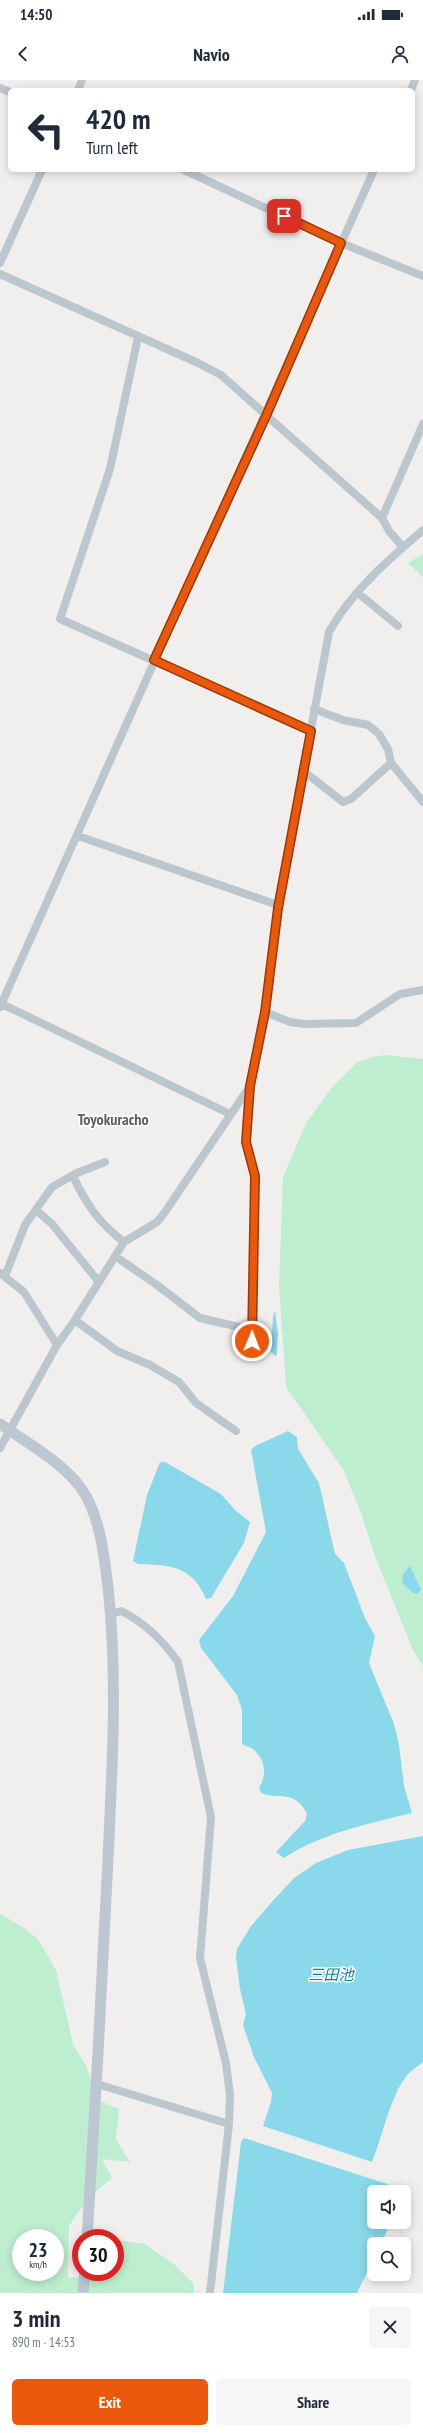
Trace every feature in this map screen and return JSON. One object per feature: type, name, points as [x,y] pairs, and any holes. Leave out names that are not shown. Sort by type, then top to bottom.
[{"type":"street","points":[[0,263],[41,172]]},
{"type":"street","points":[[188,172],[341,243],[423,276]]},
{"type":"street","points":[[230,1114],[1,1004],[78,836],[154,660],[266,416],[373,172]]},
{"type":"street","points":[[0,274],[221,376],[382,518],[389,531],[403,547]]},
{"type":"street","points":[[138,337],[110,469],[60,619],[311,731]]},
{"type":"street","points":[[382,518],[423,424]]},
{"type":"street","points":[[252,1341],[255,1176],[246,1142],[250,1086],[265,1012],[278,905],[329,632],[337,618],[358,593],[403,547],[423,530]]},
{"type":"street","points":[[358,593],[398,626]]},
{"type":"street","points":[[314,709],[344,720],[368,725],[379,734],[388,749],[391,763],[423,802]]},
{"type":"street","points":[[302,770],[343,802],[351,799],[391,763]]},
{"type":"street","points":[[78,836],[278,905]]},
{"type":"street","points":[[265,1012],[290,1022],[304,1024],[356,1023],[400,994],[423,990]]},
{"type":"street","points":[[0,1448],[57,1345],[75,1320],[124,1242],[157,1222],[250,1086]]},
{"type":"street","points":[[57,1345],[24,1292],[3,1274],[25,1226],[52,1187],[105,1162]]},
{"type":"street","points":[[73,1176],[90,1208],[104,1227],[124,1242]]},
{"type":"street","points":[[36,1210],[52,1224],[99,1282]]},
{"type":"street","points":[[115,1256],[157,1285],[200,1318],[252,1330]]},
{"type":"street","points":[[75,1320],[117,1350],[150,1365],[179,1382],[196,1403],[236,1431]]},
{"type":"street","points":[[0,1424],[62,1468],[85,1495],[98,1525],[103,1546],[111,1614],[115,1697],[97,2084],[88,2229]]},
{"type":"street","points":[[111,1614],[121,1611],[132,1616],[166,1646],[178,1662],[211,1817],[200,1958],[226,2063],[230,2095],[229,2124],[210,2293]]},
{"type":"street","points":[[97,2084],[229,2124]]},
{"type":"street","points":[[83,2293],[84,2281]]},
{"type":"green space","points":[[423,554],[423,577],[408,563]]},
{"type":"green space","points":[[386,1055],[423,1059],[423,1666],[413,1650],[376,1559],[361,1513],[343,1469],[286,1387],[279,1285],[283,1177],[306,1123],[333,1086],[357,1062],[372,1057]]},
{"type":"green space","points":[[0,1914],[21,1926],[38,1939],[56,1970],[73,2044],[86,2066],[98,2100],[119,2109],[116,2139],[130,2162],[102,2159],[112,2178],[88,2198],[69,2226],[68,2278],[72,2278],[72,2281],[124,2281],[124,2241],[145,2244],[175,2265],[194,2284],[194,2293],[0,2293]]},
{"type":"water","points":[[275,1311],[278,1333],[277,1355],[275,1356],[271,1352],[273,1316]]},
{"type":"water","points":[[288,1431],[297,1437],[298,1449],[319,1483],[335,1554],[344,1563],[365,1618],[375,1636],[369,1663],[394,1724],[399,1745],[404,1786],[412,1813],[346,1830],[314,1842],[284,1858],[276,1852],[305,1821],[307,1814],[302,1806],[292,1798],[261,1793],[259,1788],[262,1783],[264,1773],[263,1763],[261,1758],[253,1749],[242,1744],[242,1710],[237,1695],[201,1648],[199,1640],[233,1596],[266,1532],[251,1450],[255,1446]]},
{"type":"water","points":[[160,1462],[165,1462],[221,1494],[235,1510],[250,1522],[244,1543],[211,1598],[206,1599],[194,1580],[179,1570],[161,1565],[138,1564],[133,1561],[147,1495]]},
{"type":"water","points":[[410,1566],[421,1590],[417,1594],[413,1593],[402,1583],[403,1574]]},
{"type":"water","name":"三田池","points":[[423,1836],[423,2062],[405,2078],[400,2086],[395,2096],[372,2162],[263,2126],[271,2102],[272,2093],[254,2057],[243,2025],[246,2014],[240,1989],[236,1958],[237,1949],[251,1926],[270,1904],[294,1878],[316,1863],[348,1850]]},
{"type":"water","points":[[244,2138],[391,2185],[367,2185],[367,2229],[388,2229],[384,2237],[367,2237],[367,2272],[357,2293],[223,2293],[241,2142]]},
{"type":"district","name":"Toyokuracho","points":[[113,1119]]},
{"type":"route","points":[[252,1341],[254,1311],[253,1262],[255,1176],[246,1142],[249,1119],[250,1086],[265,1012],[278,908],[302,770],[311,731],[154,660],[266,416],[341,243],[284,216]]}]
